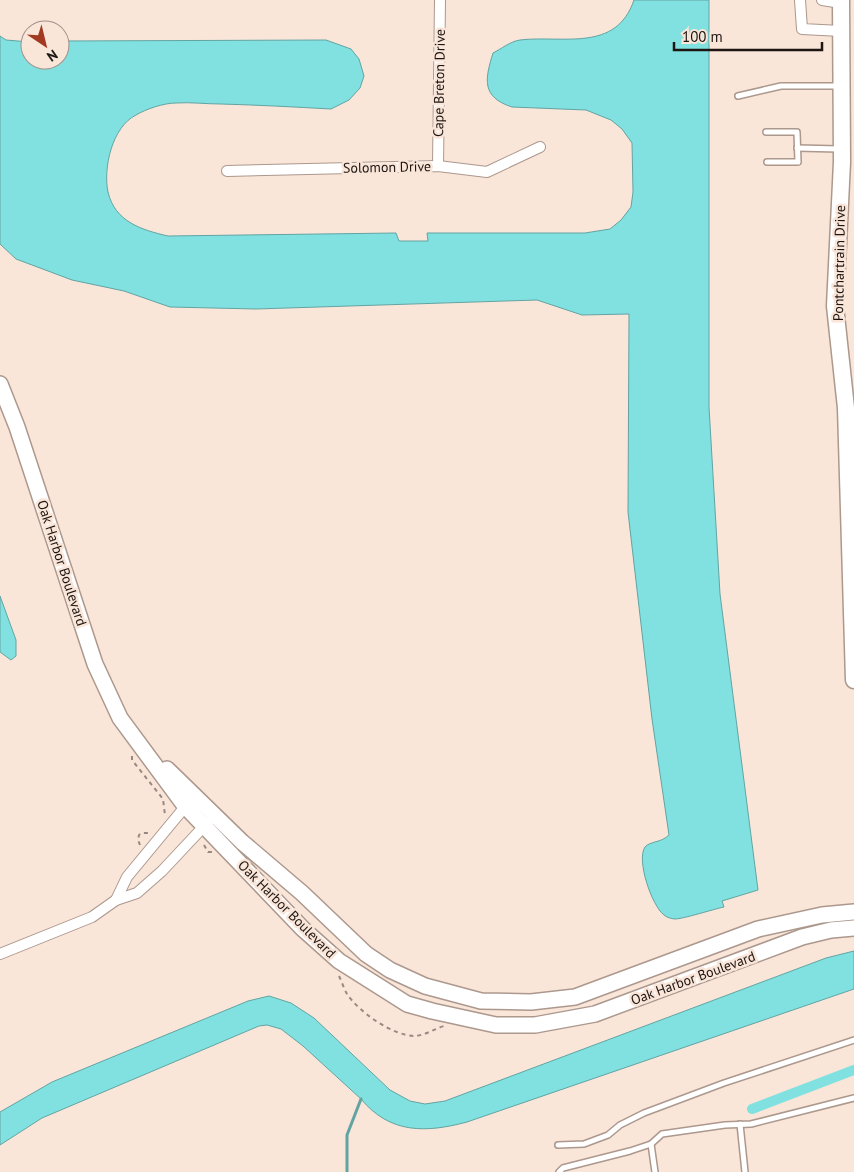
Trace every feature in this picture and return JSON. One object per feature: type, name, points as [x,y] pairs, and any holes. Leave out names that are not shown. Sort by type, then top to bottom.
[{"type":"main road","name":"Pontchartrain Drive","points":[[841,2],[842,149],[835,306],[846,408],[854,680]]},
{"type":"street","name":"Cape Breton Drive","points":[[438,166],[440,0]]},
{"type":"street","points":[[800,0],[802,29],[842,31]]},
{"type":"street","points":[[822,0],[841,2]]},
{"type":"street","name":"Solomon Drive","points":[[228,171],[438,166],[487,172],[540,146]]},
{"type":"street","name":"Oak Harbor Boulevard","points":[[0,384],[17,427],[95,664],[120,718],[135,738],[190,801],[210,820],[304,930],[339,961],[407,1004],[496,1025],[535,1025],[595,1014],[802,937],[831,930],[854,928]]},
{"type":"street","points":[[116,900],[127,877],[190,801]]},
{"type":"street","points":[[0,954],[92,917],[116,900],[137,893],[162,871],[210,820]]},
{"type":"street","name":"Oak Harbor Boulevard","points":[[210,820],[242,842],[302,893],[366,954],[390,970],[425,986],[481,1001],[531,1002],[575,997],[758,929],[850,911]]},
{"type":"street","points":[[798,920],[802,937]]},
{"type":"lane","points":[[738,96],[781,86],[842,86]]},
{"type":"lane","points":[[766,132],[797,132],[798,162],[767,162]]},
{"type":"lane","points":[[797,148],[842,149]]},
{"type":"lane","points":[[558,1145],[584,1144],[608,1135],[620,1125],[644,1113],[724,1083],[854,1040]]},
{"type":"lane","points":[[559,1172],[563,1168],[651,1144],[662,1134],[751,1124],[854,1098]]},
{"type":"lane","points":[[740,1124],[745,1172]]},
{"type":"lane","points":[[651,1144],[655,1172]]},
{"type":"lane","points":[[574,1165],[575,1172]]},
{"type":"path","points":[[203,842],[208,852],[217,852]]},
{"type":"path","points":[[337,970],[352,1000],[374,1019],[391,1030],[417,1036],[452,1025]]},
{"type":"water","points":[[634,0],[709,0],[709,407],[720,594],[758,890],[722,901],[724,907],[675,919],[669,918],[659,910],[650,893],[642,862],[645,847],[669,835],[652,719],[628,512],[629,314],[582,315],[537,300],[256,309],[170,307],[124,291],[72,280],[16,259],[0,244],[0,36],[6,40],[20,41],[20,70],[70,70],[70,41],[326,40],[351,49],[359,59],[364,76],[360,88],[349,100],[331,109],[171,103],[136,115],[121,129],[111,149],[108,160],[107,182],[112,202],[123,218],[131,223],[149,231],[168,236],[396,233],[399,241],[428,241],[427,233],[585,233],[610,229],[621,220],[631,207],[633,192],[632,143],[622,129],[611,120],[586,110],[512,107],[495,98],[490,92],[487,79],[493,53],[510,43],[520,40],[570,39],[601,35],[615,28],[626,17]]},
{"type":"water","points":[[0,596],[16,640],[16,656],[11,660],[0,652]]},
{"type":"water","points":[[854,951],[854,989],[452,1126],[423,1129],[410,1128],[396,1125],[384,1119],[303,1046],[281,1029],[267,1025],[259,1026],[42,1118],[0,1145],[0,1112],[52,1082],[248,1001],[269,996],[291,1003],[314,1018],[390,1090],[410,1101],[425,1104],[445,1101],[826,958]]},
{"type":"waterway","points":[[752,1109],[854,1070]]},
{"type":"waterway","points":[[347,1172],[347,1135],[361,1099]]}]
